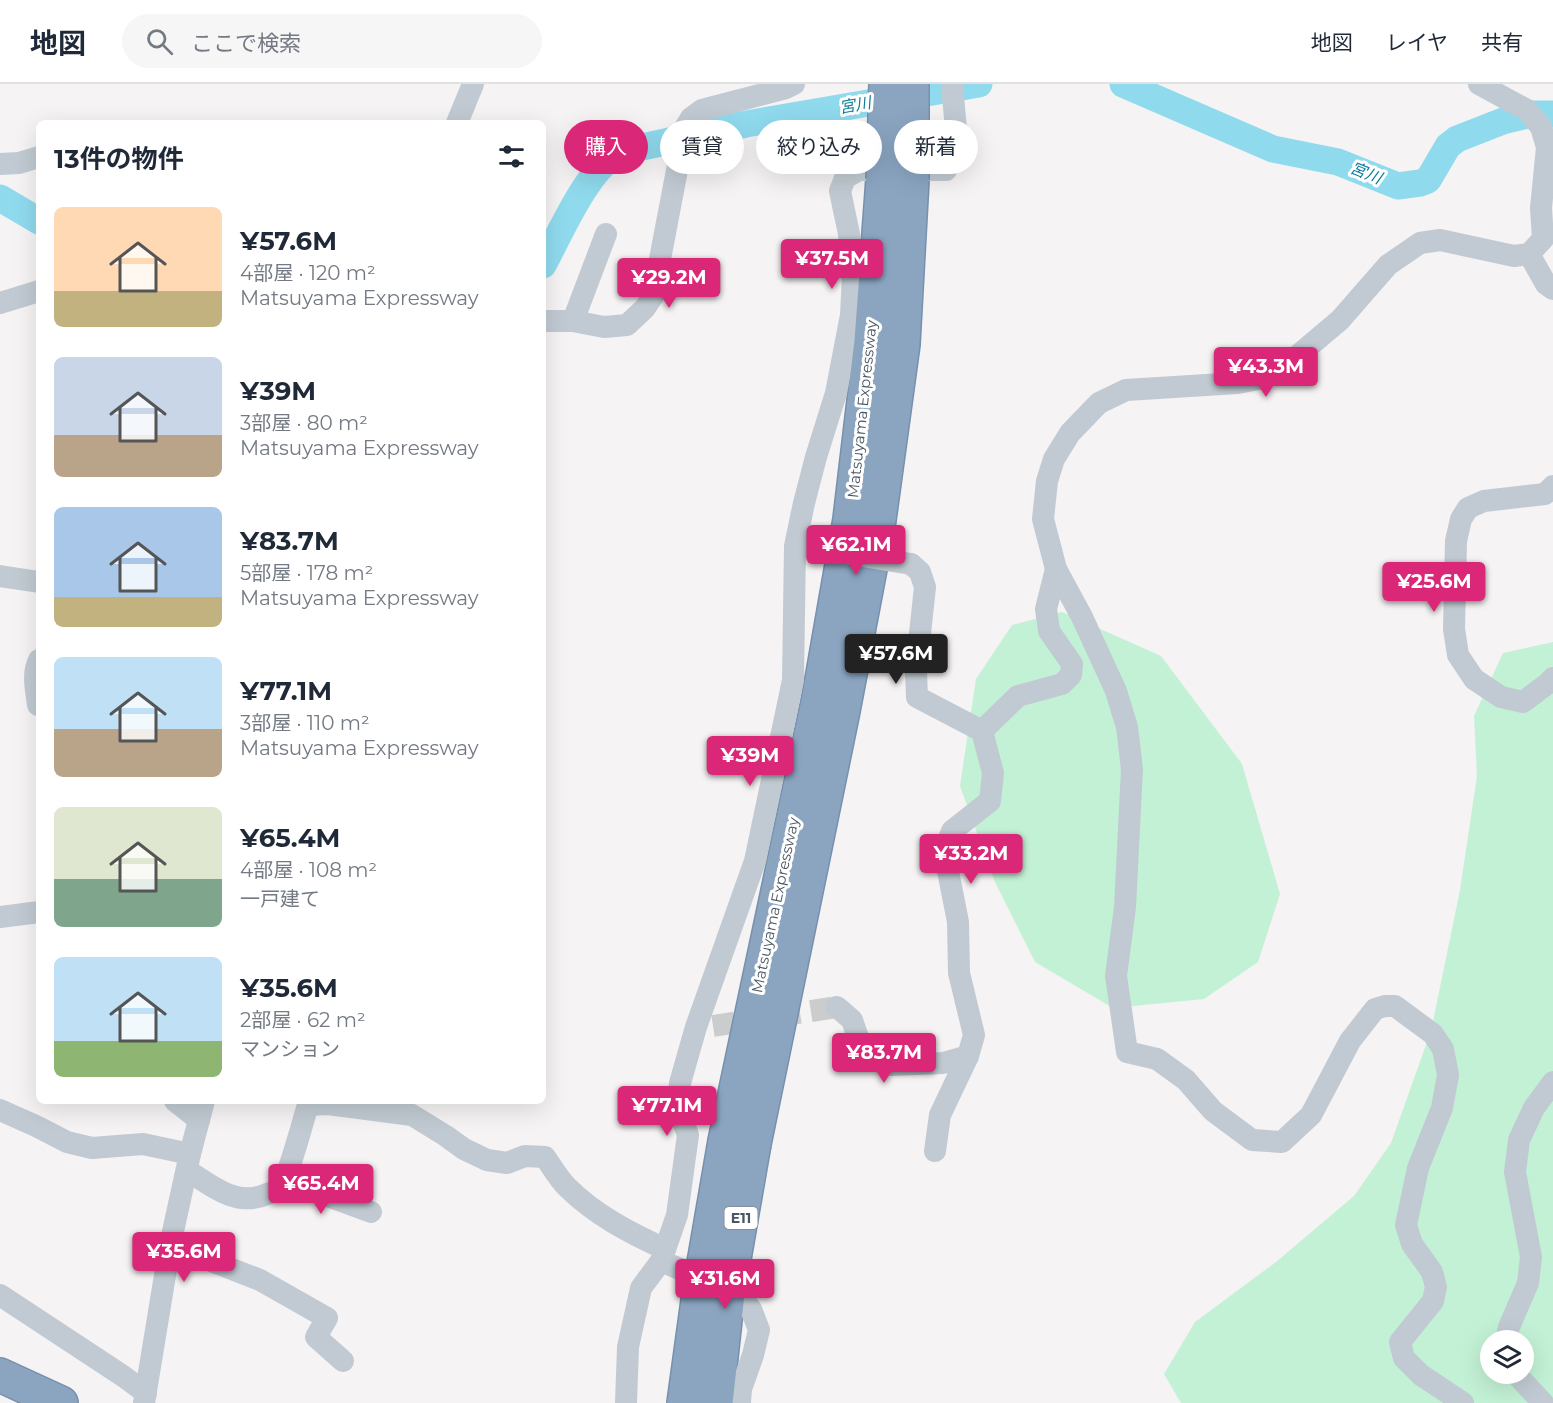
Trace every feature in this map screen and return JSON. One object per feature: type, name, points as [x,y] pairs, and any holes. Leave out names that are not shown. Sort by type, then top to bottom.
[{"type":"highway","name":"Matsuyama Expressway","points":[[886,84],[897,179]]},
{"type":"highway","name":"Matsuyama Expressway","points":[[684,1403],[714,1289],[850,519],[871,341],[912,84]]},
{"type":"highway","name":"Matsuyama Expressway","points":[[714,1289],[716,1403]]},
{"type":"highway","points":[[0,1375],[60,1403]]},
{"type":"street","points":[[458,120],[473,84]]},
{"type":"street","points":[[546,321],[573,321],[604,327],[627,324],[645,308],[653,296],[676,168],[685,128],[691,118],[702,110],[794,84]]},
{"type":"street","points":[[626,1403],[628,1347],[642,1288],[663,1255],[677,1215],[688,1135],[678,1107],[680,1083],[705,1027],[755,861],[793,680],[802,547],[810,480],[836,393],[851,315],[853,275],[840,191],[845,178],[859,170],[946,170],[955,155],[956,130],[952,84]]},
{"type":"street","points":[[1463,1403],[1421,1375],[1404,1358],[1400,1342],[1433,1301],[1436,1287],[1432,1272],[1412,1244],[1406,1225],[1418,1168],[1442,1108],[1448,1075],[1443,1049],[1433,1034],[1395,1006],[1385,1005],[1375,1009],[1350,1041],[1311,1115],[1281,1142],[1252,1140],[1213,1111],[1186,1080],[1157,1059],[1127,1052],[1116,976],[1125,907],[1132,769],[1127,727],[1116,691],[1082,617],[1056,569],[1043,519],[1047,481],[1054,459],[1070,433],[1099,403],[1126,390],[1238,383],[1258,379],[1281,369],[1340,320],[1388,265],[1420,243],[1440,240],[1514,256],[1528,254],[1542,239],[1541,208],[1547,147],[1541,127],[1527,110],[1479,84]]},
{"type":"street","points":[[0,164],[19,163],[36,158]]},
{"type":"street","points":[[573,321],[606,234]]},
{"type":"street","points":[[1528,254],[1546,284],[1553,289]]},
{"type":"street","points":[[0,303],[36,292]]},
{"type":"street","points":[[1553,486],[1545,494],[1484,501],[1468,508],[1461,519],[1456,541],[1454,629],[1458,655],[1474,679],[1501,697],[1523,702],[1553,678]]},
{"type":"street","points":[[802,547],[911,564],[920,572],[925,587],[916,671],[916,697],[982,731],[993,773],[990,801],[952,831],[947,844],[947,866],[958,922],[959,973],[974,1035],[968,1056],[939,1115],[935,1151]]},
{"type":"street","points":[[982,731],[1018,696],[1062,684],[1071,675],[1072,664],[1049,631],[1046,609],[1056,569]]},
{"type":"street","points":[[0,576],[36,582]]},
{"type":"street","points":[[36,666],[36,688]]},
{"type":"street","points":[[0,917],[36,912]]},
{"type":"street","points":[[837,1007],[852,1020],[863,1052],[874,1060],[893,1065],[943,1063],[968,1056]]},
{"type":"street","points":[[1508,1330],[1528,1283],[1531,1257],[1515,1172],[1519,1140],[1534,1108],[1553,1082]]},
{"type":"street","points":[[145,1398],[170,1245],[202,1111],[183,1104]]},
{"type":"street","points":[[0,1110],[67,1142],[92,1148],[142,1144],[188,1162],[222,1193],[240,1198],[262,1196],[279,1188],[288,1172],[302,1104]]},
{"type":"street","points":[[328,1104],[412,1115],[464,1149],[487,1160],[507,1163],[525,1156],[545,1157],[566,1186],[593,1209],[663,1255],[739,1294],[751,1309],[759,1330],[741,1389],[740,1403]]},
{"type":"street","points":[[284,1180],[371,1212]]},
{"type":"street","points":[[170,1245],[260,1280],[327,1318],[316,1337],[343,1361]]},
{"type":"street","points":[[0,1295],[123,1376],[145,1398]]},
{"type":"street","points":[[1526,1384],[1544,1403]]},
{"type":"green space","points":[[1062,612],[1161,656],[1242,764],[1280,894],[1258,962],[1204,999],[1113,1008],[1035,962],[995,882],[960,786],[976,679],[1012,625]]},
{"type":"green space","points":[[1553,642],[1553,1403],[1181,1403],[1164,1374],[1195,1322],[1276,1262],[1354,1196],[1391,1143],[1431,1031],[1460,890],[1477,776],[1474,716],[1503,653]]},
{"type":"waterway","name":"宮川","points":[[546,259],[584,189],[605,163],[616,155],[629,150],[746,124],[979,84]]},
{"type":"waterway","name":"宮川","points":[[1123,84],[1273,149],[1338,162],[1398,186],[1428,180],[1448,146],[1457,139],[1503,121],[1532,114],[1553,114]]},
{"type":"waterway","name":"宮川","points":[[0,198],[36,219]]},
{"type":"tunnel","points":[[713,1026],[837,1007]]}]
